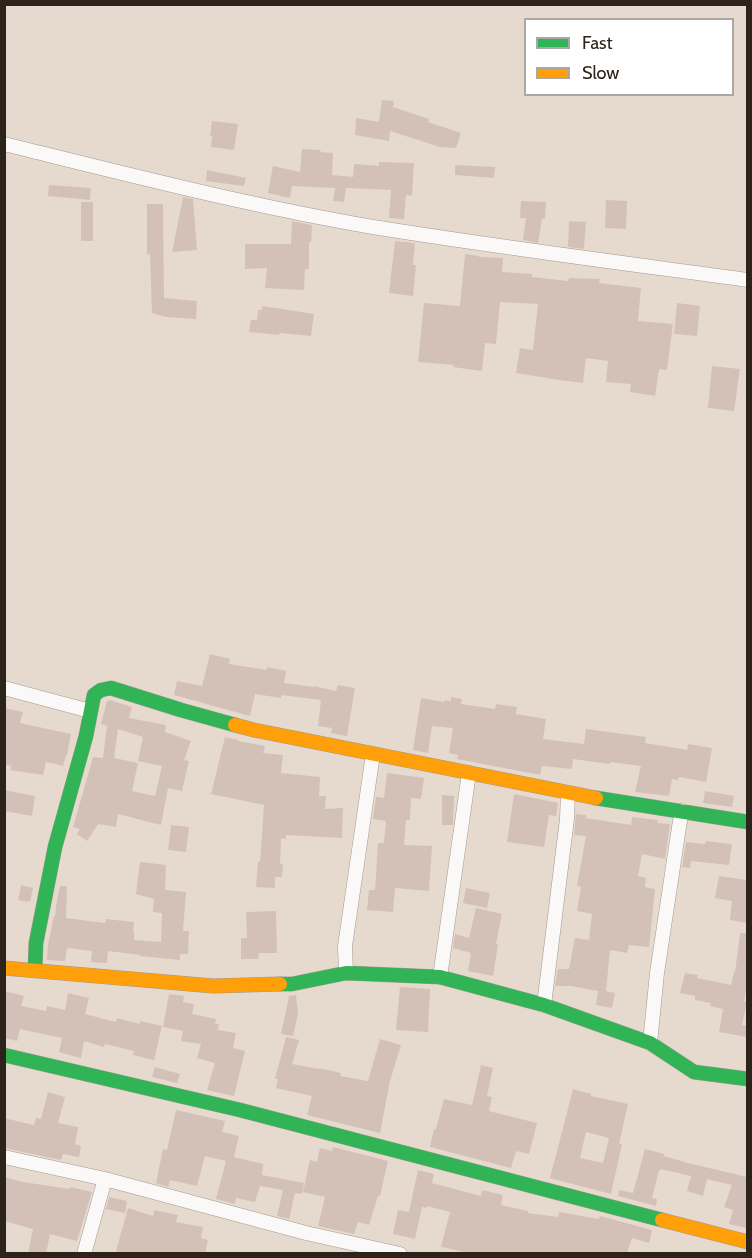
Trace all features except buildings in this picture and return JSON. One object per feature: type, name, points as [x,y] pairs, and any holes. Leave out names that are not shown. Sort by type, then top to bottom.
[{"type":"street","points":[[4,144],[242,200],[372,226],[595,260],[747,280]]},
{"type":"street","points":[[4,688],[90,711]]},
{"type":"street","points":[[35,970],[36,943],[55,848],[86,736],[94,695],[101,690],[111,688],[254,730],[568,794],[747,822]]},
{"type":"street","points":[[346,973],[345,946],[373,754]]},
{"type":"street","points":[[440,977],[469,773]]},
{"type":"street","points":[[544,1005],[566,831],[568,794]]},
{"type":"street","points":[[650,1043],[657,973],[682,811]]},
{"type":"street","points":[[4,968],[213,986],[292,984],[346,973],[440,977],[544,1005],[650,1043],[694,1072],[747,1079]]},
{"type":"street","points":[[4,1055],[240,1110],[747,1242]]},
{"type":"street","points":[[4,1157],[105,1179],[306,1233],[400,1254]]},
{"type":"street","points":[[84,1254],[105,1179]]},
{"type":"traffic: fast","points":[[35,970],[36,943],[55,847],[86,736],[94,695],[101,690],[111,688],[235,725]]},
{"type":"traffic: fast","points":[[596,798],[748,822]]},
{"type":"traffic: fast","points":[[280,984],[292,984],[346,973],[440,977],[544,1005],[650,1043],[694,1072],[748,1079]]},
{"type":"traffic: fast","points":[[4,1055],[240,1110],[662,1220]]},
{"type":"traffic: slow","points":[[235,725],[596,798]]},
{"type":"traffic: slow","points":[[4,968],[213,986],[280,984]]},
{"type":"traffic: slow","points":[[662,1220],[748,1242]]}]
